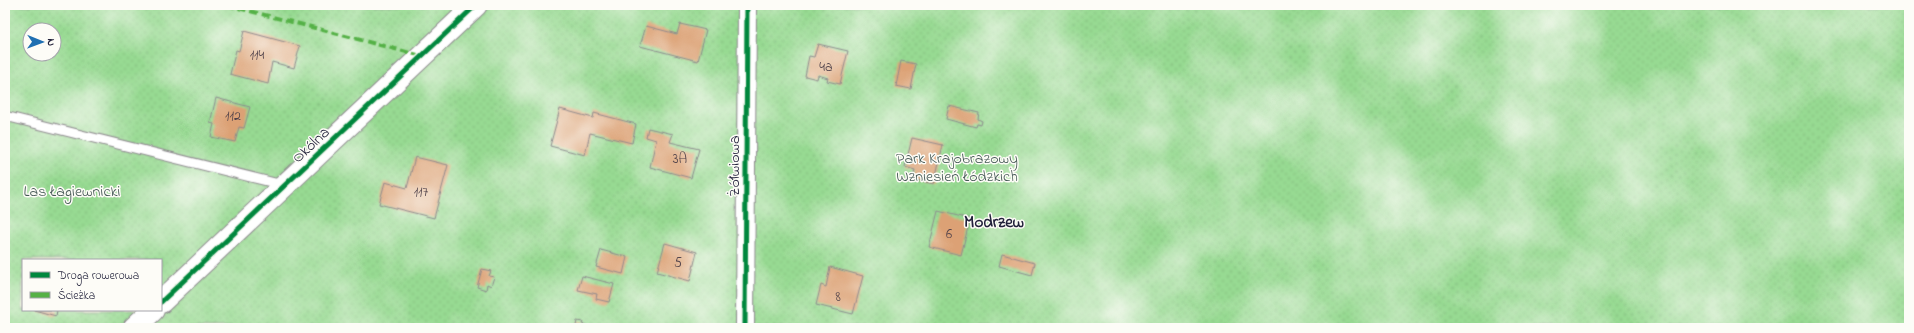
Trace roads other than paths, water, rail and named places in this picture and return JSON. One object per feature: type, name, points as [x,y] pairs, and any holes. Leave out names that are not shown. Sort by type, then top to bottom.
[{"type":"street","name":"Okólna","points":[[162,301],[476,5]]},
{"type":"street","name":"Żółwiowa","points":[[745,328],[747,5]]},
{"type":"street","points":[[134,328],[152,311]]},
{"type":"lane","points":[[5,116],[285,185]]},
{"type":"district","name":"Modrzew","points":[[994,221]]},
{"type":"park label","name":"Park Krajobrazowy Wzniesień Łódzkich","points":[[957,166]]},
{"type":"park label","name":"Las Łagiewnicki","points":[[72,190]]}]
